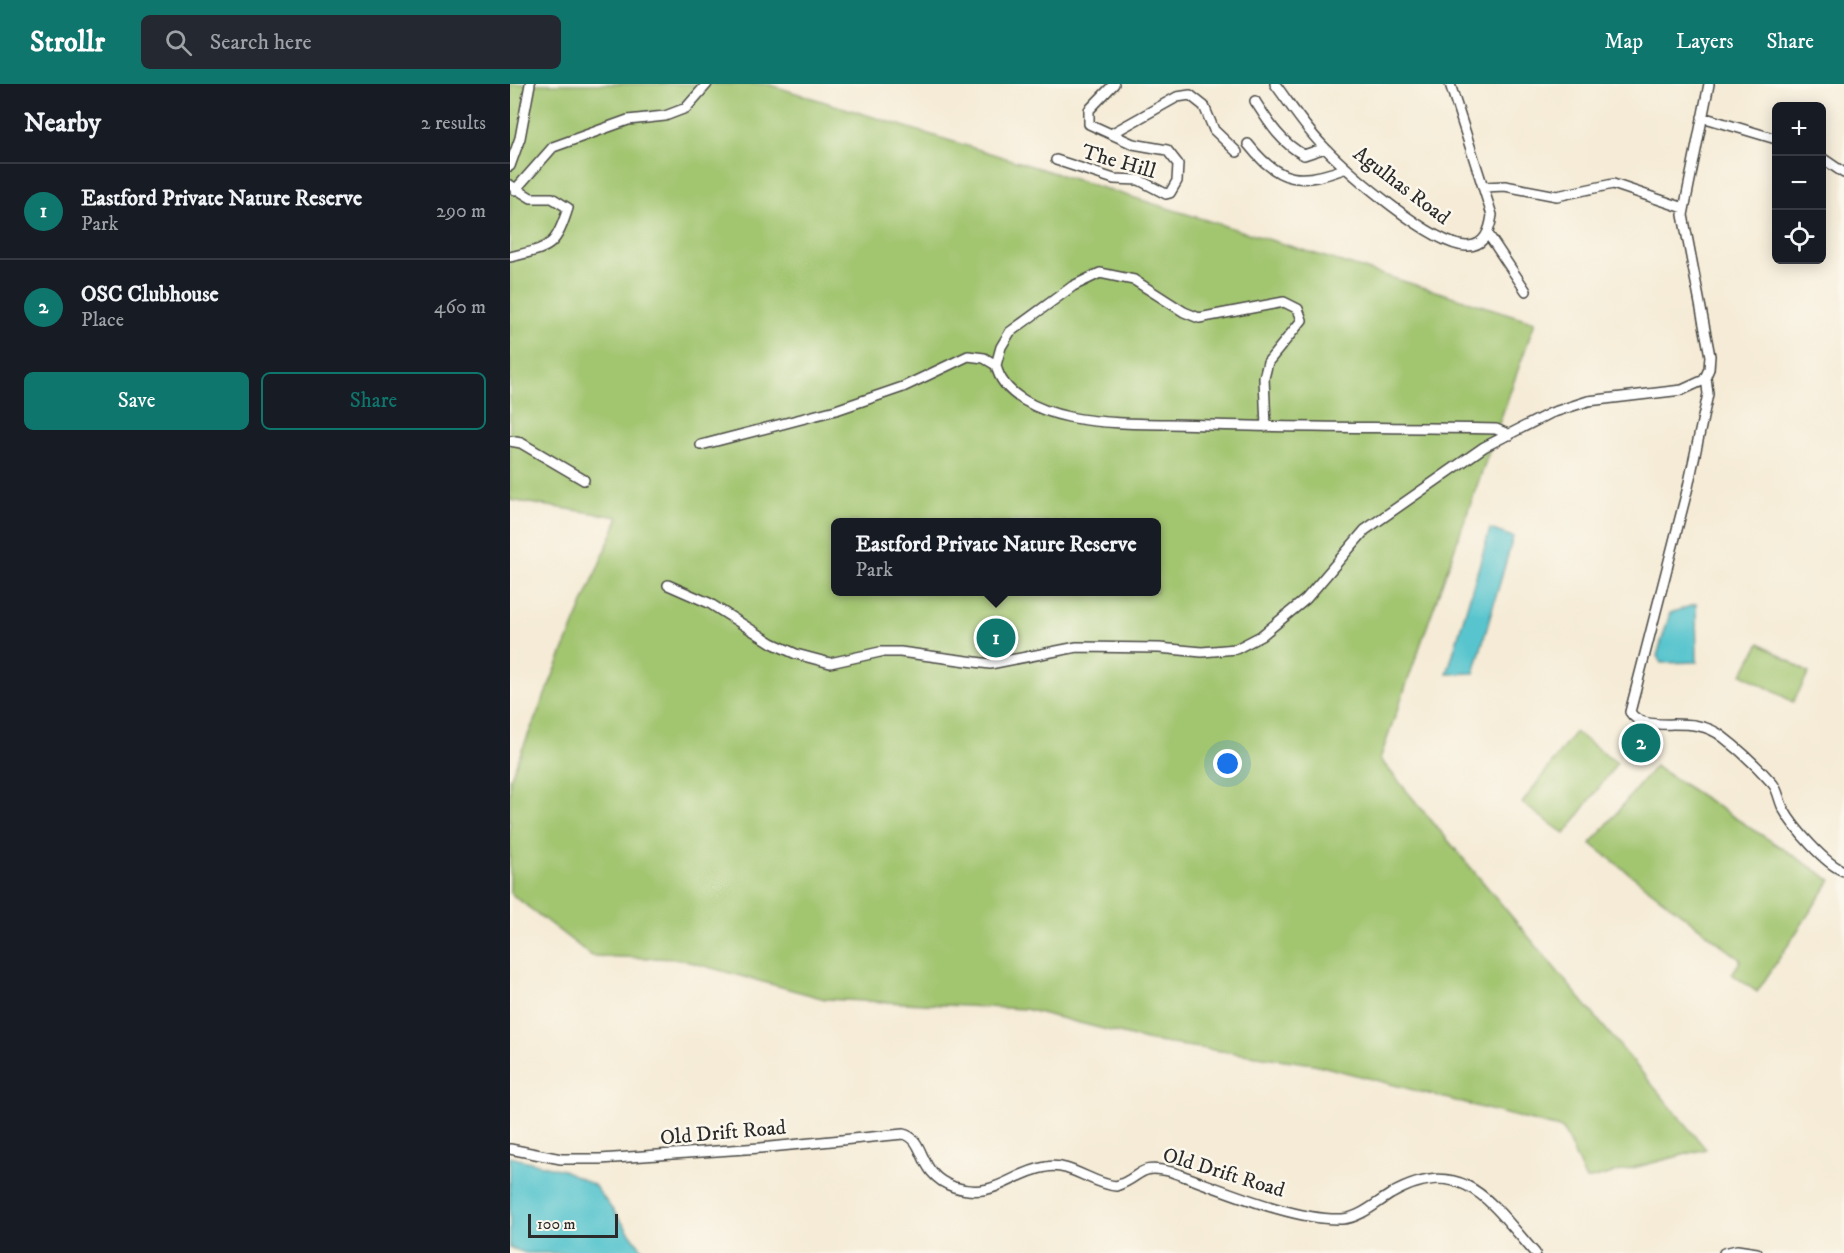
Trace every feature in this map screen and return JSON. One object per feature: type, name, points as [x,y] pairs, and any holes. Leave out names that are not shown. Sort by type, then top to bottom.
[{"type":"street","points":[[510,166],[520,138],[530,84]]},
{"type":"street","points":[[510,257],[551,245],[560,234],[568,208],[552,198],[531,198],[512,188],[553,147],[628,120],[665,116],[686,108],[707,84]]},
{"type":"street","name":"The Hill","points":[[1056,160],[1114,180],[1139,180],[1166,194],[1170,193],[1177,181],[1178,164],[1167,150],[1133,144],[1089,124],[1089,110],[1114,84]]},
{"type":"street","name":"Agulhas Road","points":[[1275,84],[1325,148],[1346,168],[1416,223],[1450,242],[1466,246],[1476,244],[1488,234]]},
{"type":"street","points":[[1450,84],[1492,214],[1488,234],[1526,291]]},
{"type":"street","points":[[1709,84],[1684,208],[1684,232],[1710,356],[1706,377],[1708,394],[1688,487],[1630,712],[1638,722],[1647,725],[1692,723],[1724,737],[1774,786],[1782,807],[1798,829],[1829,863],[1844,872]]},
{"type":"street","points":[[1111,134],[1177,97],[1190,95],[1204,106],[1214,130],[1237,152]]},
{"type":"street","points":[[1255,101],[1273,129],[1294,150],[1304,155],[1325,148]]},
{"type":"street","points":[[1702,117],[1772,138]]},
{"type":"street","points":[[1248,144],[1259,158],[1288,177],[1321,178],[1346,168]]},
{"type":"street","points":[[1826,161],[1844,173]]},
{"type":"street","points":[[1484,187],[1505,186],[1557,196],[1613,184],[1684,208]]},
{"type":"street","points":[[1266,427],[1264,378],[1268,362],[1302,320],[1298,309],[1284,302],[1199,318],[1184,312],[1134,280],[1100,273],[1073,286],[1010,332],[1001,347],[996,365],[1000,378],[1008,388],[1035,405],[1068,417],[1122,423],[1266,427],[1496,429],[1510,435]]},
{"type":"street","points":[[701,445],[836,410],[903,387],[968,356],[984,358],[996,365]]},
{"type":"street","points":[[668,585],[709,603],[772,643],[796,654],[830,663],[880,652],[900,652],[990,664],[1077,647],[1202,652],[1236,649],[1261,636],[1306,599],[1365,530],[1484,447],[1551,413],[1588,401],[1682,390],[1698,385],[1706,377]]},
{"type":"street","points":[[510,441],[521,443],[584,480]]},
{"type":"street","name":"Old Drift Road","points":[[510,1149],[561,1159],[600,1159],[760,1148],[903,1134],[909,1135],[917,1143],[929,1172],[935,1178],[968,1190],[993,1190],[1048,1166],[1060,1167],[1116,1186],[1145,1168],[1152,1168],[1172,1172],[1309,1216],[1342,1219],[1354,1217],[1408,1184],[1436,1177],[1460,1182],[1487,1199],[1512,1223],[1535,1253]]},
{"type":"street","points":[[1724,1253],[1737,1250],[1757,1253]]},
{"type":"green space","points":[[510,84],[767,84],[1535,322],[1380,759],[1706,1149],[1586,1180],[1563,1129],[1314,1064],[1150,1041],[1025,1009],[825,999],[679,959],[592,956],[510,893],[510,779],[619,517],[510,500]]},
{"type":"green space","points":[[1760,643],[1809,673],[1793,702],[1742,674]]},
{"type":"green space","points":[[1575,732],[1617,763],[1565,834],[1522,803]]},
{"type":"green space","points":[[1655,766],[1831,880],[1757,992],[1732,974],[1741,960],[1591,844]]},
{"type":"water","points":[[1490,529],[1513,537],[1474,673],[1447,674]]},
{"type":"water","points":[[1696,604],[1697,662],[1661,663],[1657,656],[1670,613]]},
{"type":"water","points":[[510,1157],[563,1170],[594,1185],[645,1253],[526,1253],[510,1248]]},
{"type":"place","name":"Eastford Private Nature Reserve","points":[[996,638]]},
{"type":"place","name":"OSC Clubhouse","points":[[1641,743]]}]
